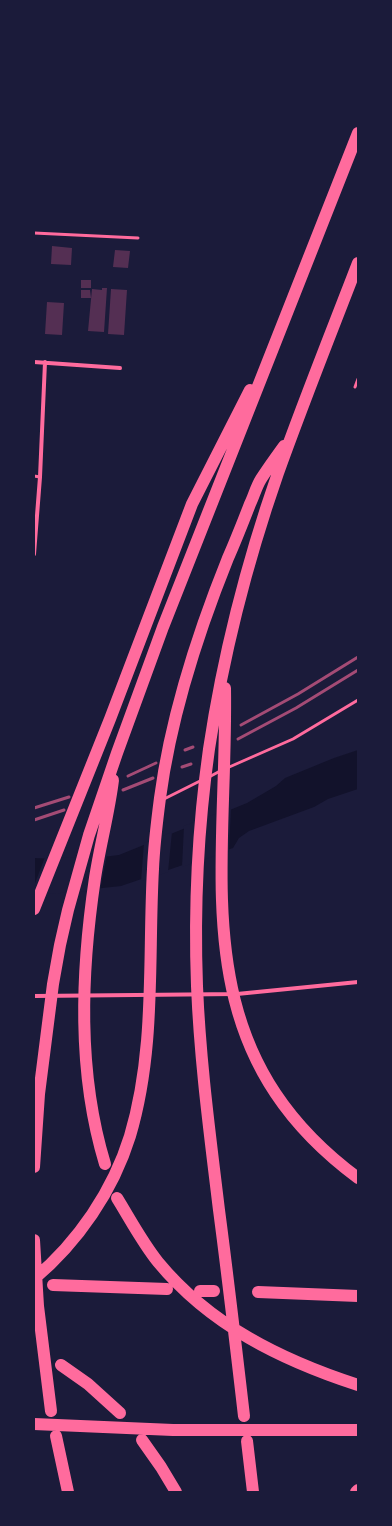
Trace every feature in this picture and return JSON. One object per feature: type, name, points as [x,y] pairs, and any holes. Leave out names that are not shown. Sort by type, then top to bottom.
[{"type":"highway","points":[[34,1167],[42,1063],[53,984],[66,917],[89,835],[133,708],[193,550],[358,133]]},
{"type":"highway","points":[[244,1416],[202,1054],[196,950],[201,822],[208,758],[216,710],[225,664],[247,575],[278,474],[358,263]]},
{"type":"highway","points":[[34,910],[110,719],[192,504],[277,337]]},
{"type":"highway","points":[[34,1279],[56,1259],[83,1227],[118,1168],[130,1136],[138,1101],[148,1029],[153,869],[166,760],[173,723],[184,684],[218,582],[260,481],[296,428]]},
{"type":"highway","points":[[225,664],[225,757],[221,853],[222,919],[233,996],[251,1049],[271,1087],[300,1126],[317,1144],[336,1162],[358,1178]]},
{"type":"highway","points":[[105,1164],[93,1120],[86,1063],[84,1004],[87,941],[95,877],[108,817],[117,753]]},
{"type":"highway","points":[[118,1198],[144,1242],[158,1262],[193,1298],[218,1319],[241,1334],[274,1351],[320,1372],[358,1385]]},
{"type":"highway","points":[[34,1240],[38,1306],[51,1407]]},
{"type":"highway","points":[[53,1285],[167,1289]]},
{"type":"highway","points":[[200,1291],[214,1291]]},
{"type":"highway","points":[[258,1292],[358,1296]]},
{"type":"highway","points":[[61,1365],[88,1384],[120,1413]]},
{"type":"highway","points":[[34,1424],[173,1430],[358,1430]]},
{"type":"highway","points":[[56,1436],[68,1492]]},
{"type":"highway","points":[[142,1440],[162,1467],[176,1492]]},
{"type":"highway","points":[[247,1441],[253,1492]]},
{"type":"street","points":[[34,362],[120,368]]},
{"type":"street","points":[[34,554],[40,477],[45,362]]},
{"type":"street","points":[[34,996],[237,994],[358,982]]},
{"type":"lane","points":[[34,234],[138,238]]},
{"type":"lane","points":[[355,387],[358,379]]},
{"type":"lane","points":[[34,476],[40,477]]},
{"type":"lane","points":[[157,802],[217,772],[292,739],[358,700]]},
{"type":"shaded area","points":[[358,750],[358,789],[328,799],[314,807],[249,831],[239,838],[233,848],[121,886],[34,893],[34,858],[78,860],[119,855],[247,803],[276,786],[285,778]]},
{"type":"pier","points":[[231,808],[229,851],[182,867],[184,826]]},
{"type":"pier","points":[[172,832],[168,872],[141,881],[144,843]]},
{"type":"pier","points":[[107,855],[100,890],[34,895],[34,886],[45,857],[78,858]]},
{"type":"building","points":[[52,246],[72,248],[71,265],[51,264]]},
{"type":"building","points":[[115,250],[130,251],[128,268],[113,267]]},
{"type":"building","points":[[81,280],[91,280],[91,288],[81,288]]},
{"type":"building","points":[[102,288],[107,288],[104,332],[88,331],[92,289],[102,290]]},
{"type":"building","points":[[111,289],[127,290],[124,335],[108,334]]},
{"type":"building","points":[[81,290],[90,290],[91,298],[81,298]]},
{"type":"building","points":[[47,302],[64,303],[62,335],[45,334]]},
{"type":"railway","points":[[241,725],[298,694],[358,657]]},
{"type":"railway","points":[[238,739],[296,708],[358,670]]},
{"type":"railway","points":[[185,750],[193,747]]},
{"type":"railway","points":[[128,776],[156,763]]},
{"type":"railway","points":[[182,767],[191,764]]},
{"type":"railway","points":[[123,790],[153,778]]},
{"type":"railway","points":[[34,808],[69,797]]},
{"type":"railway","points":[[34,820],[64,810]]}]
